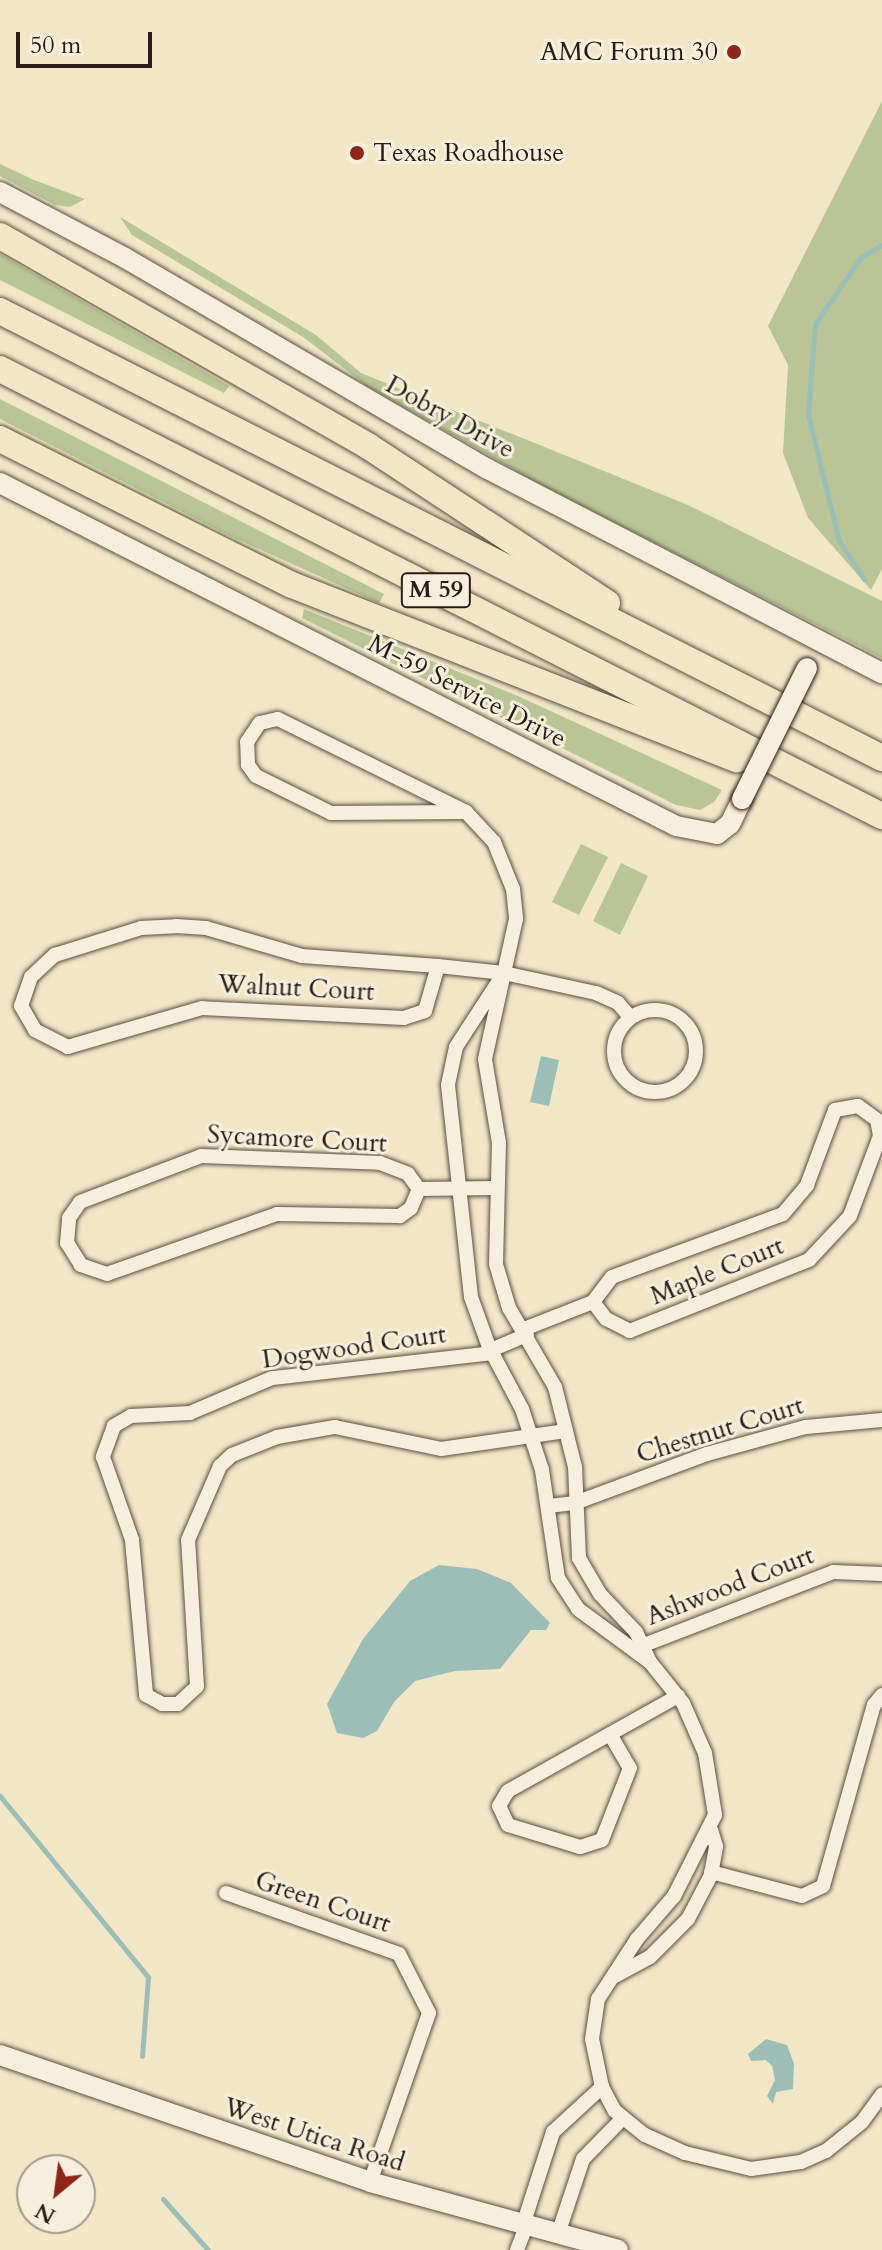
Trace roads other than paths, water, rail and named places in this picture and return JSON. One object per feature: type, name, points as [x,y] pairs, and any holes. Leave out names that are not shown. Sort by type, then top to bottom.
[{"type":"highway","points":[[0,236],[368,446],[717,675]]},
{"type":"highway","name":"M 59","points":[[0,311],[882,758]]},
{"type":"highway","name":"M 59","points":[[0,369],[877,813]]},
{"type":"highway","points":[[0,439],[333,602],[877,813]]},
{"type":"street","name":"Dobry Drive","points":[[0,192],[125,258],[486,468],[882,673]]},
{"type":"street","name":"M-59 Service Drive","points":[[0,483],[676,826],[717,834],[730,824],[822,642]]},
{"type":"street","points":[[466,812],[331,813],[256,776],[248,765],[247,742],[260,723],[278,719],[466,812],[494,842],[513,889],[516,919],[485,1059],[499,1143],[496,1264],[509,1308],[526,1332],[555,1387],[566,1431],[575,1503],[575,1541],[588,1577],[644,1645],[650,1662]]},
{"type":"street","name":"Walnut Court","points":[[438,966],[425,1011],[404,1018],[202,1008],[68,1047],[35,1030],[21,1006],[26,985],[47,960],[141,928],[206,928],[302,956],[438,966],[504,973],[596,993],[618,1003],[630,1017]]},
{"type":"street","points":[[504,973],[482,1001],[451,1061],[448,1101],[471,1297],[532,1439],[549,1506],[554,1562],[567,1594],[591,1622],[650,1662],[678,1696],[705,1753],[715,1815],[711,1830],[674,1896],[637,1939],[602,1991],[593,2020],[592,2048],[602,2087],[622,2119],[685,2153],[732,2166],[767,2168],[826,2151],[862,2122],[882,2094]]},
{"type":"street","points":[[656,1009],[669,1011],[690,1028],[697,1054],[685,1080],[661,1092],[647,1092],[623,1078],[613,1052],[615,1038],[630,1017],[656,1009]]},
{"type":"street","name":"Maple Court","points":[[492,1351],[593,1302],[612,1277],[783,1214],[807,1185],[835,1110],[858,1106],[877,1120],[880,1136],[850,1216],[809,1260],[630,1331],[606,1319],[593,1302]]},
{"type":"street","name":"Sycamore Court","points":[[201,1156],[380,1163],[408,1174],[419,1189],[400,1216],[277,1214],[107,1274],[81,1265],[67,1243],[69,1218],[80,1202],[201,1156]]},
{"type":"street","points":[[419,1189],[497,1188]]},
{"type":"street","name":"Dogwood Court","points":[[492,1351],[272,1378],[190,1413],[131,1416],[114,1426],[103,1457],[132,1540],[146,1695],[162,1704],[178,1704],[197,1686],[188,1540],[196,1512],[220,1466],[232,1455],[277,1437],[335,1427],[441,1449],[532,1439]]},
{"type":"street","name":"Chestnut Court","points":[[549,1506],[575,1503],[707,1454],[806,1427],[882,1420]]},
{"type":"street","points":[[532,1439],[566,1431]]},
{"type":"street","name":"Ashwood Court","points":[[644,1645],[833,1572],[882,1574]]},
{"type":"street","points":[[711,1872],[802,1896],[823,1886],[874,1705],[882,1695]]},
{"type":"street","points":[[610,1734],[630,1768],[609,1832],[598,1844],[580,1847],[508,1825],[499,1806],[508,1791],[610,1734],[678,1696]]},
{"type":"street","points":[[613,1977],[668,1942],[703,1896],[716,1846],[711,1830]]},
{"type":"street","name":"Green Court","points":[[226,1893],[399,1954],[429,2013],[370,2182]]},
{"type":"street","name":"West Utica Road","points":[[0,2055],[370,2182],[525,2225],[562,2240],[618,2250]]},
{"type":"street","points":[[517,2250],[553,2132],[602,2087]]},
{"type":"street","points":[[562,2240],[583,2159],[622,2119]]},
{"type":"water","points":[[541,1056],[559,1060],[549,1106],[530,1102]]},
{"type":"water","points":[[439,1565],[477,1569],[511,1583],[550,1623],[546,1630],[531,1630],[500,1669],[455,1671],[415,1681],[394,1702],[377,1731],[363,1738],[337,1733],[327,1704],[363,1639],[410,1581]]},
{"type":"water","points":[[766,2039],[787,2045],[794,2064],[793,2089],[776,2092],[773,2104],[767,2096],[775,2080],[772,2066],[766,2060],[751,2061],[748,2054]]},
{"type":"waterway","points":[[864,579],[839,541],[808,414],[815,324],[861,257],[882,245]]},
{"type":"waterway","points":[[0,1796],[148,1977],[142,2056]]},
{"type":"waterway","points":[[163,2199],[208,2250]]},
{"type":"place","name":"AMC Forum 30","points":[[734,52]]},
{"type":"place","name":"Texas Roadhouse","points":[[357,153]]}]
